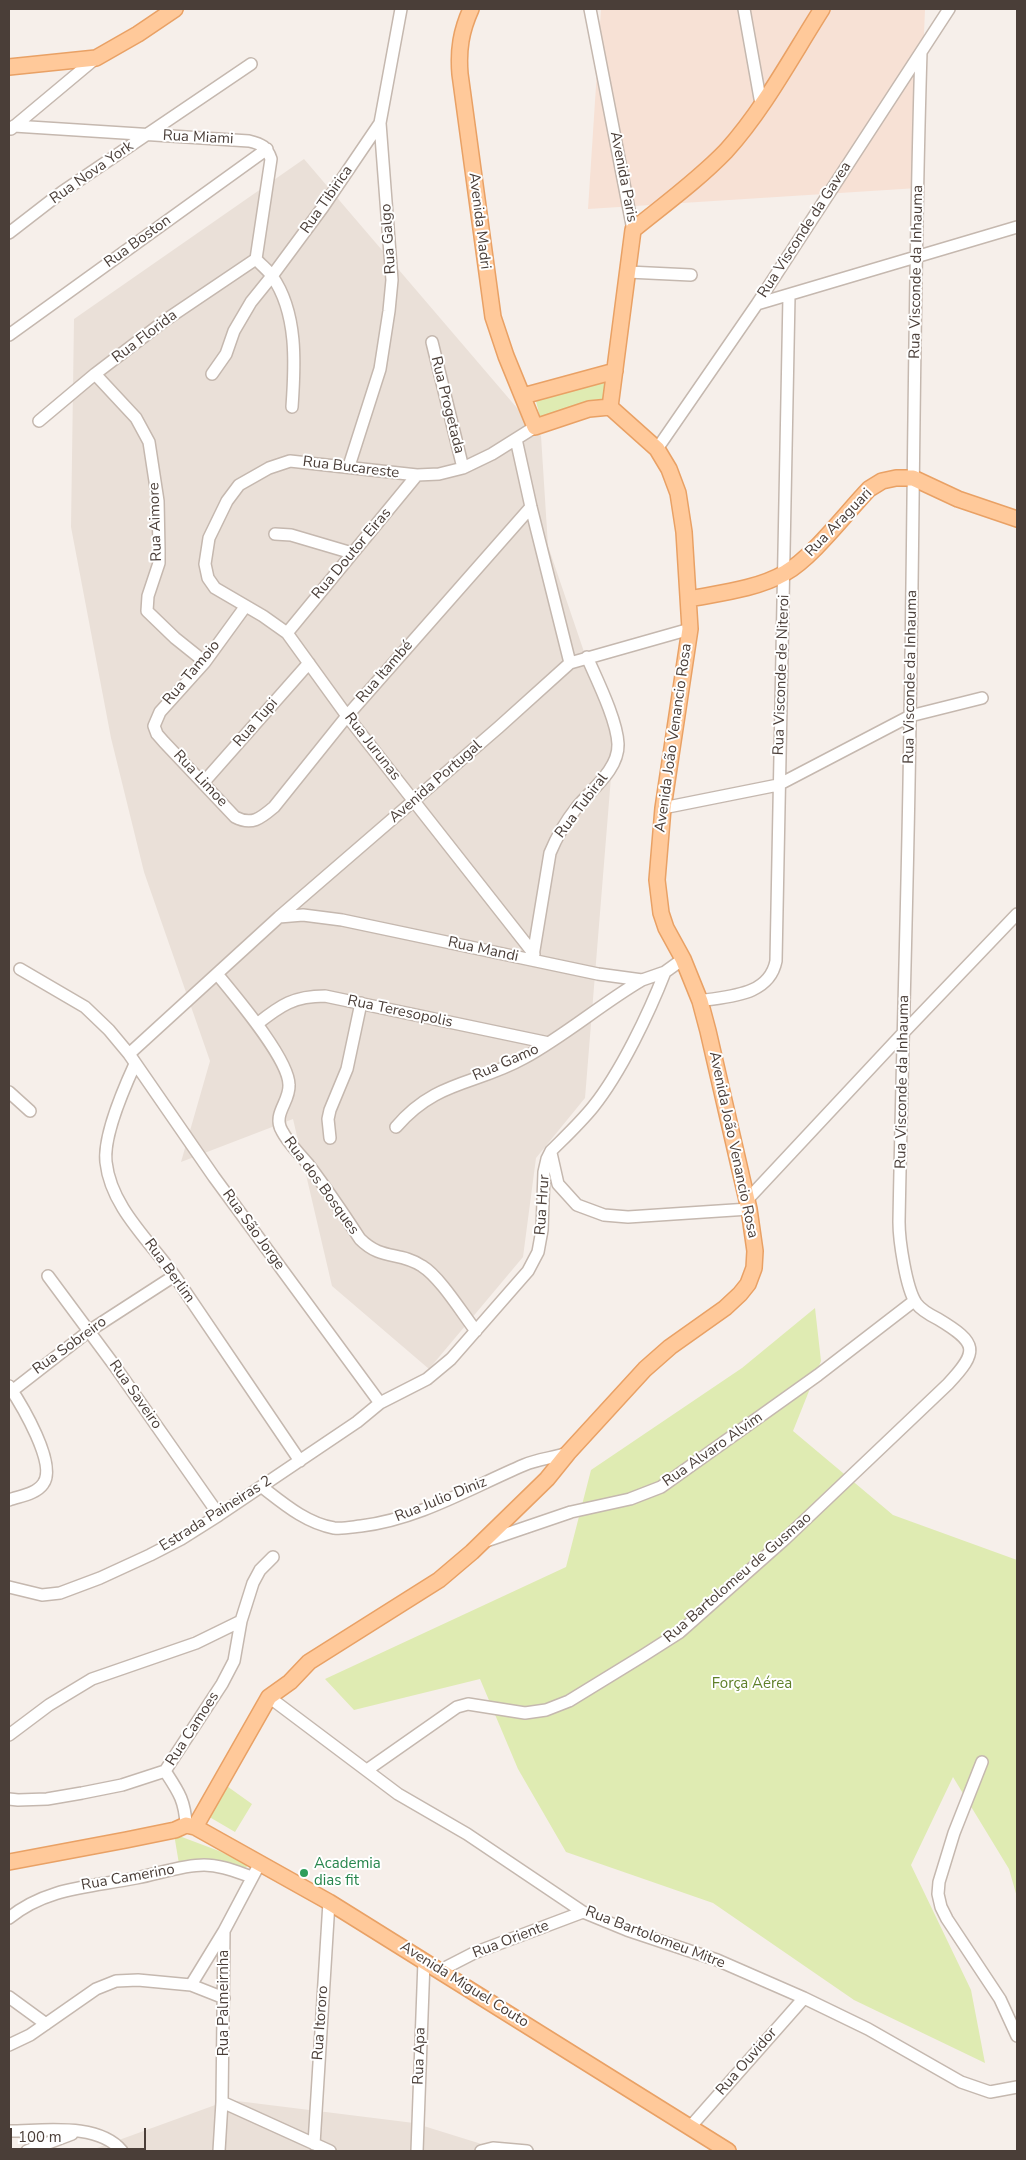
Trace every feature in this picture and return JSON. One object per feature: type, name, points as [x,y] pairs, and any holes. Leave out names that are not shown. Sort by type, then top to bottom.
[{"type":"main road","points":[[9,67],[96,58],[138,34],[175,9]]},
{"type":"main road","name":"Avenida Madri","points":[[471,9],[460,40],[458,55],[486,279],[493,317],[506,356],[536,427]]},
{"type":"main road","points":[[633,230],[707,170],[727,149],[761,104],[822,9]]},
{"type":"main road","name":"Avenida Paris","points":[[610,407],[633,230]]},
{"type":"main road","points":[[523,396],[615,371]]},
{"type":"main road","points":[[536,427],[589,409],[610,407]]},
{"type":"main road","name":"Avenida João Venancio Rosa","points":[[190,1826],[269,1696],[290,1682],[309,1662],[439,1580],[483,1542],[540,1486],[645,1369],[670,1347],[725,1308],[748,1284],[754,1268],[755,1251],[748,1205],[700,1000],[683,959],[666,928],[661,913],[658,888],[658,856],[690,629],[684,532],[678,493],[670,469],[657,449],[610,407]]},
{"type":"main road","name":"Rua Araguari","points":[[689,599],[761,583],[785,574],[803,560],[869,490],[882,481],[896,478],[913,478],[958,499],[1017,519]]},
{"type":"main road","points":[[9,1862],[134,1839],[190,1826]]},
{"type":"main road","name":"Avenida Miguel Couto","points":[[190,1826],[329,1902],[728,2151]]},
{"type":"street","name":"Rua Galgo","points":[[349,466],[380,369],[389,310],[392,280],[380,123],[401,9]]},
{"type":"street","name":"Avenida Paris","points":[[590,9],[633,230]]},
{"type":"street","points":[[744,9],[761,104]]},
{"type":"street","name":"Rua Visconde da Gavea","points":[[657,449],[758,304],[949,9]]},
{"type":"street","name":"Rua Visconde da Inhauma","points":[[914,1301],[905,1268],[899,1228],[905,1031],[921,52]]},
{"type":"street","points":[[11,128],[96,58]]},
{"type":"street","name":"Rua Nova York","points":[[9,232],[62,192],[251,64]]},
{"type":"street","name":"Rua Tibirica","points":[[212,374],[226,354],[234,332],[251,302],[343,180],[380,123]]},
{"type":"street","name":"Rua Miami","points":[[11,128],[249,141],[267,149]]},
{"type":"street","points":[[267,149],[271,159],[270,174],[256,259],[272,276],[284,302],[292,332],[295,368],[292,407]]},
{"type":"street","name":"Rua Boston","points":[[9,335],[267,149]]},
{"type":"street","points":[[758,304],[1017,228]]},
{"type":"street","name":"Rua Florida","points":[[39,421],[95,374],[167,319],[256,259]]},
{"type":"street","points":[[628,272],[691,275]]},
{"type":"street","name":"Rua Visconde de Niteroi","points":[[700,1000],[754,989],[765,983],[774,972],[776,961],[778,785],[785,574],[788,296]]},
{"type":"street","name":"Rua Progetada","points":[[432,342],[463,468]]},
{"type":"street","name":"Rua Aimore","points":[[95,374],[136,418],[149,442],[158,501],[160,550],[159,563],[148,596],[147,611],[175,638],[205,662]]},
{"type":"street","name":"Rua Bucareste","points":[[287,632],[215,588],[208,578],[205,564],[209,538],[227,501],[239,485],[255,474],[290,461],[417,475],[439,474],[463,468],[492,454],[536,427]]},
{"type":"street","points":[[516,439],[570,663],[690,629]]},
{"type":"street","name":"Rua Doutor Eiras","points":[[287,632],[417,475]]},
{"type":"street","name":"Rua Itambé","points":[[235,817],[243,822],[250,822],[269,812],[347,716],[531,507]]},
{"type":"street","points":[[276,534],[291,535],[352,553]]},
{"type":"street","name":"Rua Tamoio","points":[[164,742],[157,734],[154,726],[160,712],[205,662],[245,607]]},
{"type":"street","name":"Rua Jurunas","points":[[287,632],[347,716],[533,957]]},
{"type":"street","name":"Rua Tubiral","points":[[533,957],[550,853],[556,838],[578,806],[602,779],[617,755],[618,743],[615,727],[587,657]]},
{"type":"street","name":"Rua Tupi","points":[[203,783],[308,663]]},
{"type":"street","name":"Avenida Portugal","points":[[132,1059],[217,974],[279,917],[570,663]]},
{"type":"street","points":[[664,808],[778,785],[910,716],[982,698]]},
{"type":"street","name":"Rua Limoe","points":[[164,742],[235,817]]},
{"type":"street","points":[[551,1151],[558,1184],[578,1205],[604,1215],[628,1216],[748,1205],[905,1031],[1017,914]]},
{"type":"street","name":"Rua Mandi","points":[[279,917],[303,915],[342,920],[533,957],[598,974],[642,980],[665,972],[683,959]]},
{"type":"street","name":"Rua São Jorge","points":[[20,969],[85,1007],[109,1030],[132,1059],[380,1403]]},
{"type":"street","name":"Rua Hrur","points":[[380,1403],[428,1379],[451,1359],[528,1271],[538,1252],[542,1230],[544,1172],[547,1159],[551,1151],[594,1106],[615,1074],[651,1006],[665,972]]},
{"type":"street","name":"Rua dos Bosques","points":[[217,974],[257,1024],[281,1062],[290,1084],[287,1097],[278,1114],[281,1131],[307,1163],[360,1238],[368,1246],[381,1254],[411,1260],[430,1272],[476,1331]]},
{"type":"street","name":"Rua Gamo","points":[[396,1127],[408,1112],[438,1092],[523,1059],[550,1043],[617,995],[642,980]]},
{"type":"street","name":"Rua Teresopolis","points":[[257,1024],[277,1008],[295,999],[325,996],[550,1043]]},
{"type":"street","points":[[330,1138],[328,1119],[330,1110],[347,1069],[361,1003]]},
{"type":"street","name":"Rua Berlim","points":[[132,1059],[110,1131],[106,1161],[111,1186],[134,1225],[174,1276],[300,1461]]},
{"type":"street","points":[[9,1092],[30,1111]]},
{"type":"street","name":"Rua Saveiro","points":[[48,1276],[219,1515]]},
{"type":"street","name":"Rua Sobreiro","points":[[9,1500],[36,1491],[44,1484],[48,1476],[42,1448],[10,1388],[89,1331],[174,1276]]},
{"type":"street","name":"Rua Alvaro Alvim","points":[[483,1542],[571,1512],[630,1499],[661,1487],[818,1374],[914,1301]]},
{"type":"street","name":"Rua Bartolomeu de Gusmao","points":[[367,1770],[457,1707],[468,1704],[525,1713],[546,1710],[569,1701],[680,1632],[785,1539],[948,1384],[968,1361],[971,1350],[968,1342],[914,1301]]},
{"type":"street","name":"Estrada Paineiras 2","points":[[9,1587],[42,1595],[60,1593],[100,1578],[182,1539],[357,1422],[380,1403]]},
{"type":"street","name":"Rua Julio Diniz","points":[[262,1487],[292,1510],[319,1524],[335,1528],[347,1528],[378,1524],[414,1514],[526,1464],[568,1453]]},
{"type":"street","name":"Rua Camoes","points":[[9,1799],[47,1799],[82,1793],[122,1785],[164,1771],[222,1684],[234,1661],[241,1621],[253,1583],[260,1570],[273,1557]]},
{"type":"street","points":[[9,1735],[49,1706],[92,1679],[196,1643],[241,1621]]},
{"type":"street","name":"Rua Bartolomeu Mitre","points":[[269,1696],[398,1794],[467,1834],[583,1912],[628,1930],[716,1960],[804,1998],[868,2029],[961,2082],[990,2092],[1017,2087]]},
{"type":"street","points":[[982,1762],[954,1833],[939,1882],[938,1894],[941,1907],[947,1919],[1000,1999],[1017,2036]]},
{"type":"street","points":[[164,1771],[176,1788],[186,1808],[190,1826]]},
{"type":"street","name":"Rua Palmeirnha","points":[[219,2151],[222,2102],[224,1931],[260,1863]]},
{"type":"street","name":"Rua Camerino","points":[[9,1918],[40,1899],[66,1890],[196,1866],[223,1867],[252,1877]]},
{"type":"street","name":"Rua Itororo","points":[[314,2144],[329,1902]]},
{"type":"street","name":"Rua Oriente","points":[[439,1971],[474,1954],[583,1912]]},
{"type":"street","points":[[191,1985],[224,1931]]},
{"type":"street","name":"Rua Apa","points":[[417,2151],[424,1961]]},
{"type":"street","points":[[9,2044],[30,2035],[96,1989],[116,1981],[138,1980],[191,1985],[224,1998]]},
{"type":"street","points":[[9,1996],[46,2024]]},
{"type":"street","name":"Rua Ouvidor","points":[[690,2126],[804,1998]]},
{"type":"street","points":[[222,2102],[330,2151]]},
{"type":"street","points":[[9,2131],[80,2131],[99,2134],[122,2151]]},
{"type":"street","points":[[26,2151],[80,2131]]},
{"type":"street","points":[[481,2151],[493,2148],[527,2151]]},
{"type":"shaded area","points":[[601,9],[925,9],[918,188],[588,209]]},
{"type":"shaded area","points":[[304,159],[541,436],[548,546],[614,740],[585,1098],[536,1158],[523,1257],[429,1369],[332,1286],[293,1119],[181,1162],[210,1061],[144,872],[111,738],[71,527],[74,319]]},
{"type":"shaded area","points":[[229,2100],[414,2123],[504,2151],[96,2151],[97,2148]]},
{"type":"green space","points":[[609,378],[605,404],[540,417],[535,397]]},
{"type":"green space","name":"Força Aérea","points":[[815,1308],[821,1361],[793,1431],[893,1515],[1017,1560],[1017,1897],[1009,1869],[953,1777],[911,1865],[971,1990],[985,2063],[854,2000],[713,1903],[566,1852],[518,1769],[480,1679],[354,1710],[325,1679],[566,1567],[591,1470],[742,1368]]},
{"type":"green space","points":[[224,1784],[252,1804],[235,1832],[206,1815]]},
{"type":"green space","points":[[174,1834],[219,1851],[246,1864],[247,1867],[243,1869],[204,1860],[188,1861],[179,1864]]},
{"type":"place","name":"Academia dias fit","points":[[304,1873]]}]
